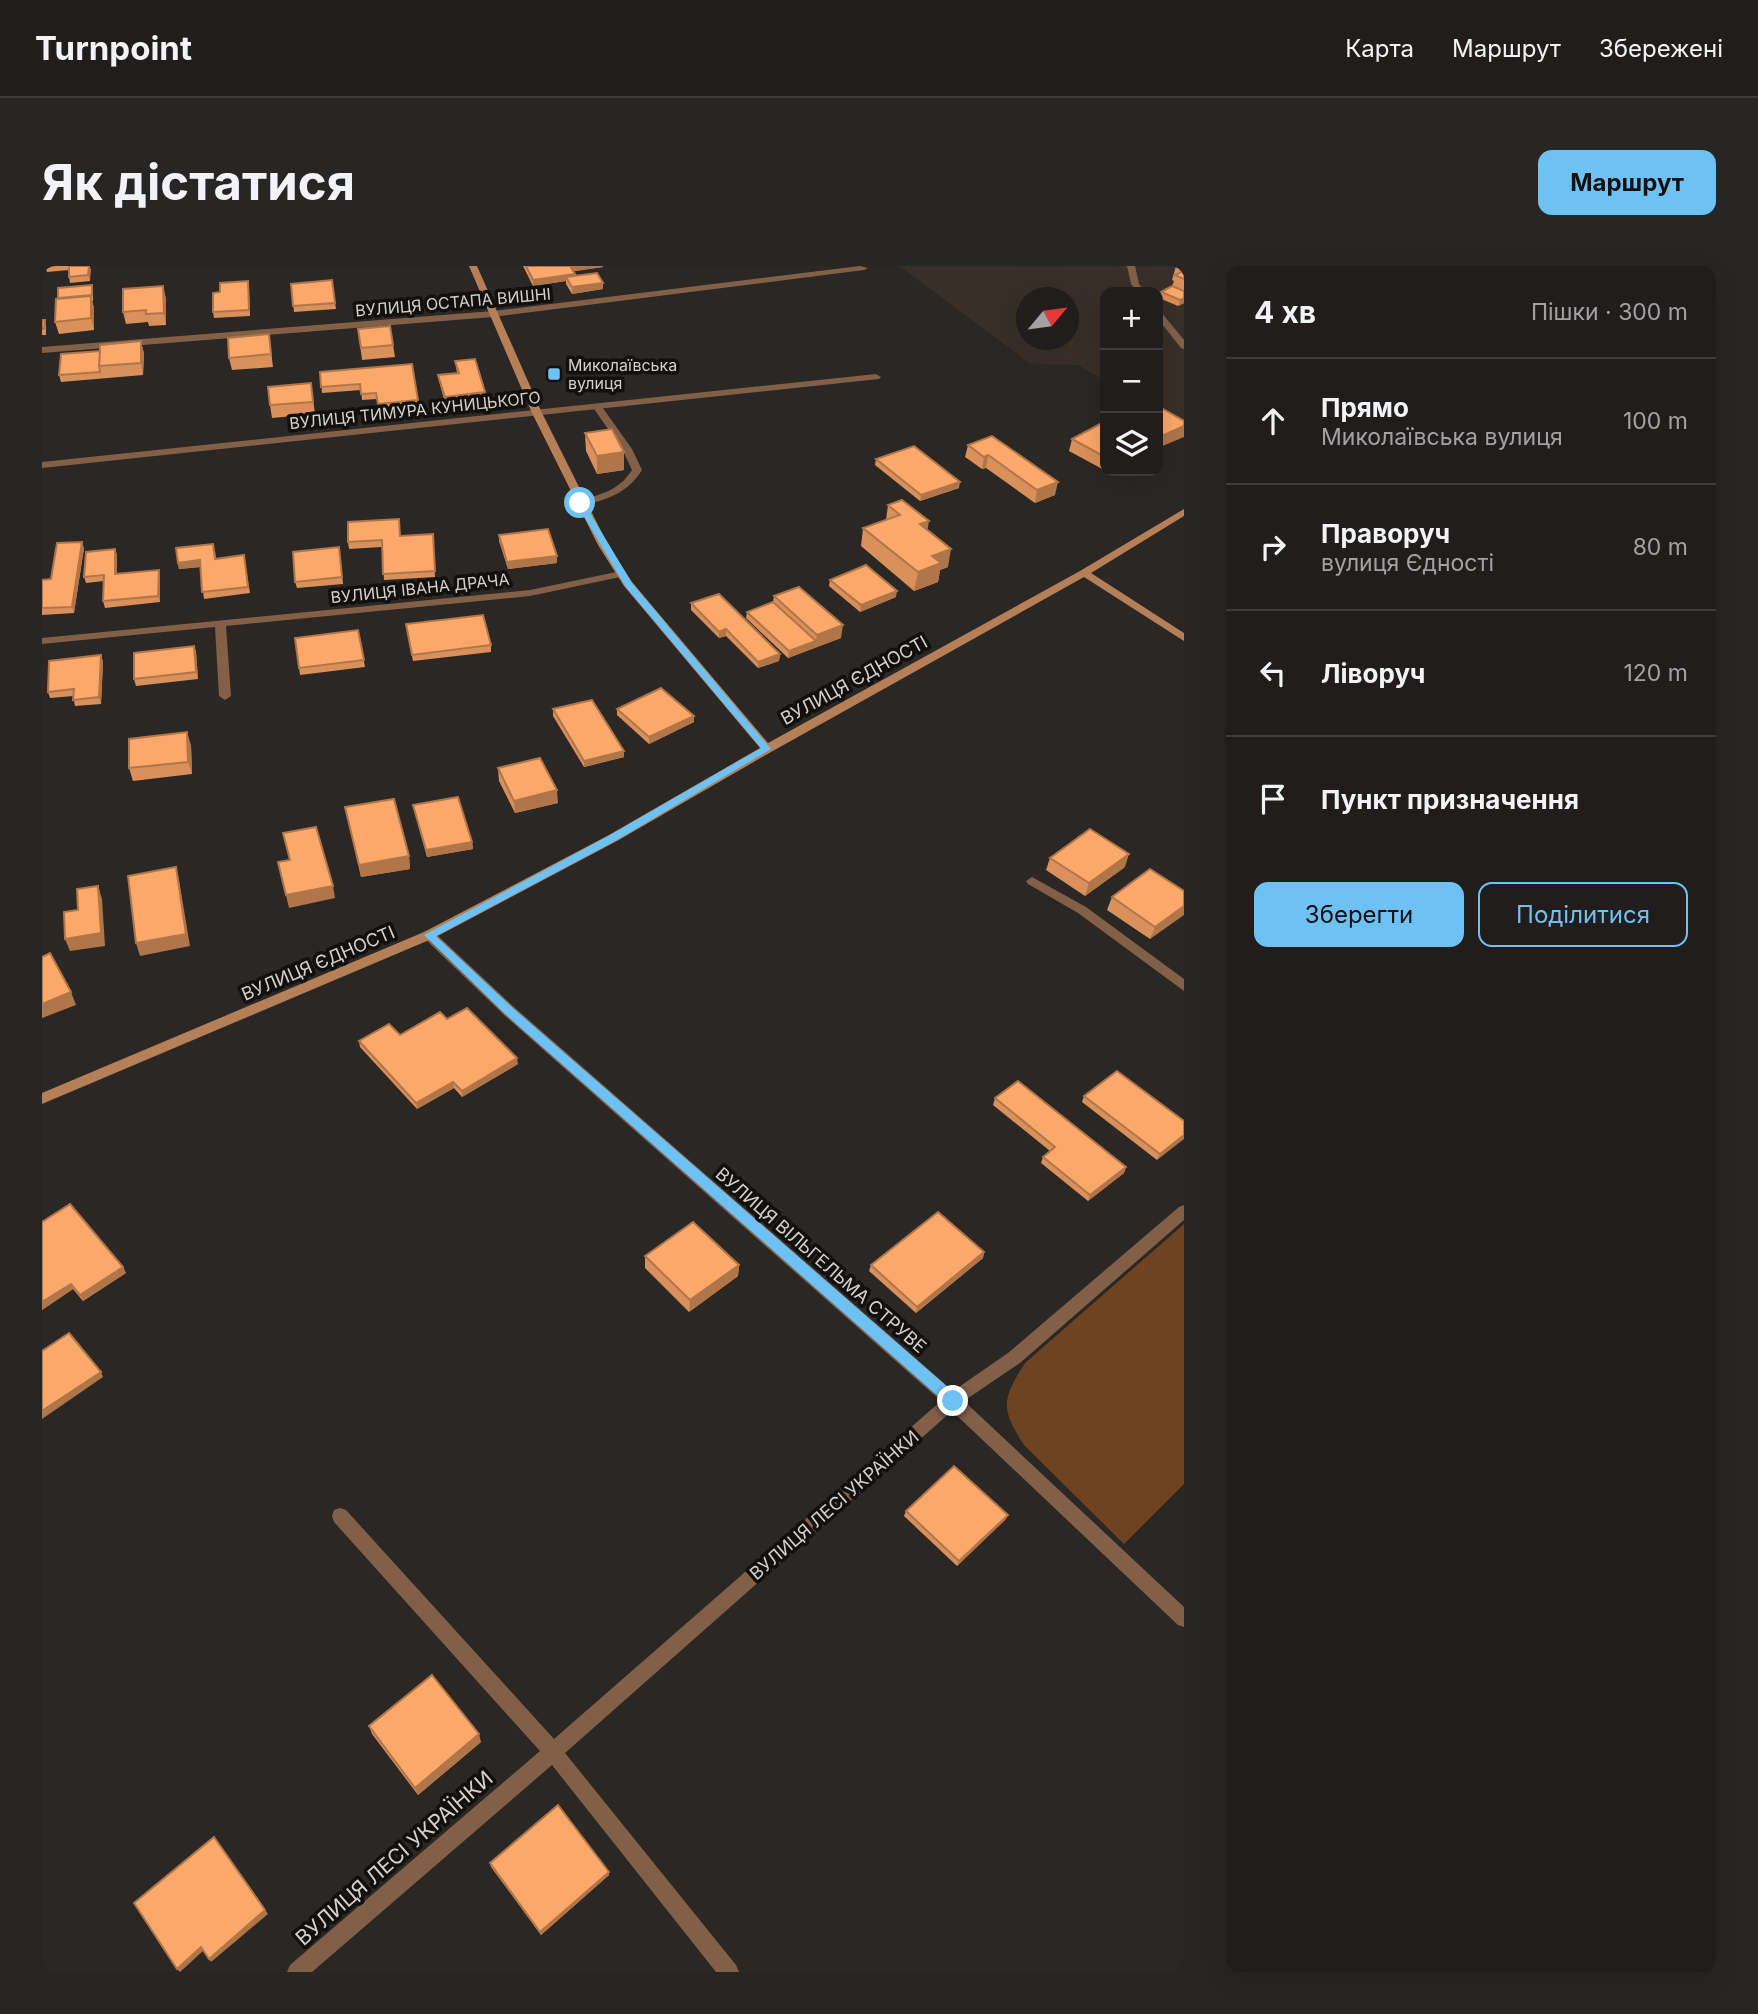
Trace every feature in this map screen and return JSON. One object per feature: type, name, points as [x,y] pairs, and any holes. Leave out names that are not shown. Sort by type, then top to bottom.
[{"type":"main road","points":[[473,266],[537,413],[580,503],[621,574],[766,749]]},
{"type":"main road","name":"ВУЛИЦЯ ЄДНОСТІ","points":[[42,1099],[429,935],[613,838],[766,749],[1084,573],[1184,512]]},
{"type":"main road","points":[[1084,573],[1184,638]]},
{"type":"street","points":[[1131,266],[1137,287]]},
{"type":"street","name":"ВУЛИЦЯ ОСТАПА ВИШНІ","points":[[42,350],[493,314],[864,268]]},
{"type":"street","points":[[1163,320],[1184,346]]},
{"type":"street","name":"ВУЛИЦЯ ТИМУРА КУНИЦЬКОГО","points":[[42,465],[876,377]]},
{"type":"street","points":[[580,503],[605,497],[630,484],[637,470],[627,449],[597,406]]},
{"type":"street","name":"ВУЛИЦЯ ІВАНА ДРАЧА","points":[[42,641],[530,593],[621,574]]},
{"type":"street","points":[[220,623],[225,696]]},
{"type":"street","points":[[1032,881],[1082,910],[1184,986]]},
{"type":"street","name":"ВУЛИЦЯ ВІЛЬГЕЛЬМА СТРУВЕ","points":[[429,935],[482,987],[953,1401],[1184,1619]]},
{"type":"street","name":"ВУЛИЦЯ ЛЕСІ УКРАЇНКИ","points":[[297,1972],[553,1752],[953,1401],[1014,1358],[1184,1211]]},
{"type":"street","points":[[340,1517],[553,1752],[729,1972]]},
{"type":"shaded area","points":[[899,266],[1184,266],[1184,429],[1163,417],[1163,287],[1100,287],[1100,378],[1078,365],[1031,364]]},
{"type":"shaded area","points":[[1184,1224],[1184,1484],[1124,1544],[1024,1445],[1011,1422],[1008,1395],[1025,1363]]},
{"type":"building","points":[[69,266],[89,266],[88,275],[69,277]]},
{"type":"building","points":[[526,266],[570,266],[575,274],[533,280]]},
{"type":"building","points":[[1184,271],[1184,279],[1175,275]]},
{"type":"building","points":[[597,273],[603,283],[572,287],[566,277]]},
{"type":"building","points":[[332,280],[335,303],[293,306],[291,284]]},
{"type":"building","points":[[248,281],[249,310],[213,312],[213,293],[220,292],[220,283]]},
{"type":"building","points":[[92,285],[92,295],[58,298],[58,288]]},
{"type":"building","points":[[163,286],[164,313],[146,314],[146,310],[123,312],[123,289]]},
{"type":"building","points":[[1172,286],[1184,291],[1184,298],[1180,300],[1163,291]]},
{"type":"building","points":[[91,296],[91,318],[55,322],[56,299]]},
{"type":"building","points":[[390,326],[393,345],[361,348],[358,329]]},
{"type":"building","points":[[269,334],[271,354],[229,358],[228,338]]},
{"type":"building","points":[[141,341],[141,363],[99,366],[100,345]]},
{"type":"building","points":[[100,351],[100,372],[59,375],[61,354]]},
{"type":"building","points":[[475,359],[485,392],[445,397],[438,375],[459,373],[455,361]]},
{"type":"building","points":[[412,364],[418,400],[378,404],[376,393],[361,394],[360,384],[321,387],[320,372]]},
{"type":"building","points":[[311,383],[313,402],[270,405],[268,387]]},
{"type":"building","points":[[1163,409],[1184,421],[1184,426],[1164,435]]},
{"type":"building","points":[[1100,424],[1100,454],[1072,439]]},
{"type":"building","points":[[612,429],[624,452],[597,456],[585,433]]},
{"type":"building","points":[[992,436],[1058,482],[1037,490],[988,455],[984,457],[968,445]]},
{"type":"building","points":[[914,446],[960,482],[921,495],[876,459]]},
{"type":"building","points":[[902,500],[929,521],[920,524],[951,549],[932,556],[941,563],[918,572],[863,528],[900,515],[888,505]]},
{"type":"building","points":[[399,519],[400,536],[433,534],[435,571],[383,574],[382,540],[348,542],[348,522]]},
{"type":"building","points":[[548,529],[557,556],[507,562],[499,535]]},
{"type":"building","points":[[82,542],[72,607],[42,608],[42,580],[51,579],[57,543]]},
{"type":"building","points":[[213,544],[215,559],[244,555],[248,587],[202,592],[200,560],[178,563],[176,548]]},
{"type":"building","points":[[339,547],[342,577],[295,582],[293,552]]},
{"type":"building","points":[[115,549],[115,574],[159,570],[158,596],[103,601],[104,575],[84,577],[86,552]]},
{"type":"building","points":[[866,565],[897,591],[861,605],[830,580]]},
{"type":"building","points":[[799,587],[843,625],[817,635],[774,596]]},
{"type":"building","points":[[719,594],[780,654],[758,662],[726,629],[719,632],[691,603]]},
{"type":"building","points":[[773,602],[816,641],[789,651],[747,612]]},
{"type":"building","points":[[483,615],[491,645],[412,655],[406,624]]},
{"type":"building","points":[[358,630],[364,660],[299,668],[295,638]]},
{"type":"building","points":[[194,646],[196,672],[134,679],[134,653]]},
{"type":"building","points":[[101,655],[99,697],[73,700],[74,689],[48,692],[49,661]]},
{"type":"building","points":[[661,688],[694,716],[649,737],[617,709]]},
{"type":"building","points":[[592,700],[624,751],[584,761],[553,709]]},
{"type":"building","points":[[187,732],[188,762],[129,768],[129,739]]},
{"type":"building","points":[[540,758],[557,790],[514,801],[498,768]]},
{"type":"building","points":[[458,797],[472,842],[426,850],[413,805]]},
{"type":"building","points":[[394,799],[409,856],[359,865],[345,807]]},
{"type":"building","points":[[316,827],[333,886],[286,895],[278,862],[290,860],[283,833]]},
{"type":"building","points":[[1090,829],[1129,854],[1089,883],[1050,858]]},
{"type":"building","points":[[176,867],[186,934],[136,943],[128,876]]},
{"type":"building","points":[[1150,869],[1184,891],[1184,906],[1155,927],[1112,897]]},
{"type":"building","points":[[98,886],[101,933],[65,939],[64,912],[78,910],[77,889]]},
{"type":"building","points":[[50,953],[71,992],[42,1004],[42,957]]},
{"type":"building","points":[[467,1008],[517,1058],[462,1091],[453,1082],[416,1103],[359,1041],[389,1024],[400,1035],[440,1012],[447,1019]]},
{"type":"building","points":[[1117,1071],[1184,1121],[1184,1135],[1160,1154],[1084,1096]]},
{"type":"building","points":[[1018,1081],[1126,1167],[1090,1195],[1043,1157],[1055,1147],[995,1098]]},
{"type":"building","points":[[70,1204],[123,1267],[80,1295],[71,1284],[42,1302],[42,1222]]},
{"type":"building","points":[[938,1212],[984,1252],[917,1307],[871,1265]]},
{"type":"building","points":[[693,1222],[739,1265],[690,1300],[645,1256]]},
{"type":"building","points":[[69,1333],[101,1372],[42,1411],[42,1351]]},
{"type":"building","points":[[954,1466],[1008,1515],[959,1561],[906,1511]]},
{"type":"building","points":[[432,1675],[479,1734],[415,1788],[369,1726]]},
{"type":"building","points":[[558,1805],[609,1872],[540,1932],[490,1863]]},
{"type":"building","points":[[214,1837],[265,1910],[209,1959],[201,1947],[177,1969],[134,1903]]},
{"type":"place","name":"Миколаївська вулиця","points":[[554,374]]},
{"type":"route","points":[[580,503],[628,584],[766,749],[613,838],[429,935],[509,1011],[953,1401]]}]
